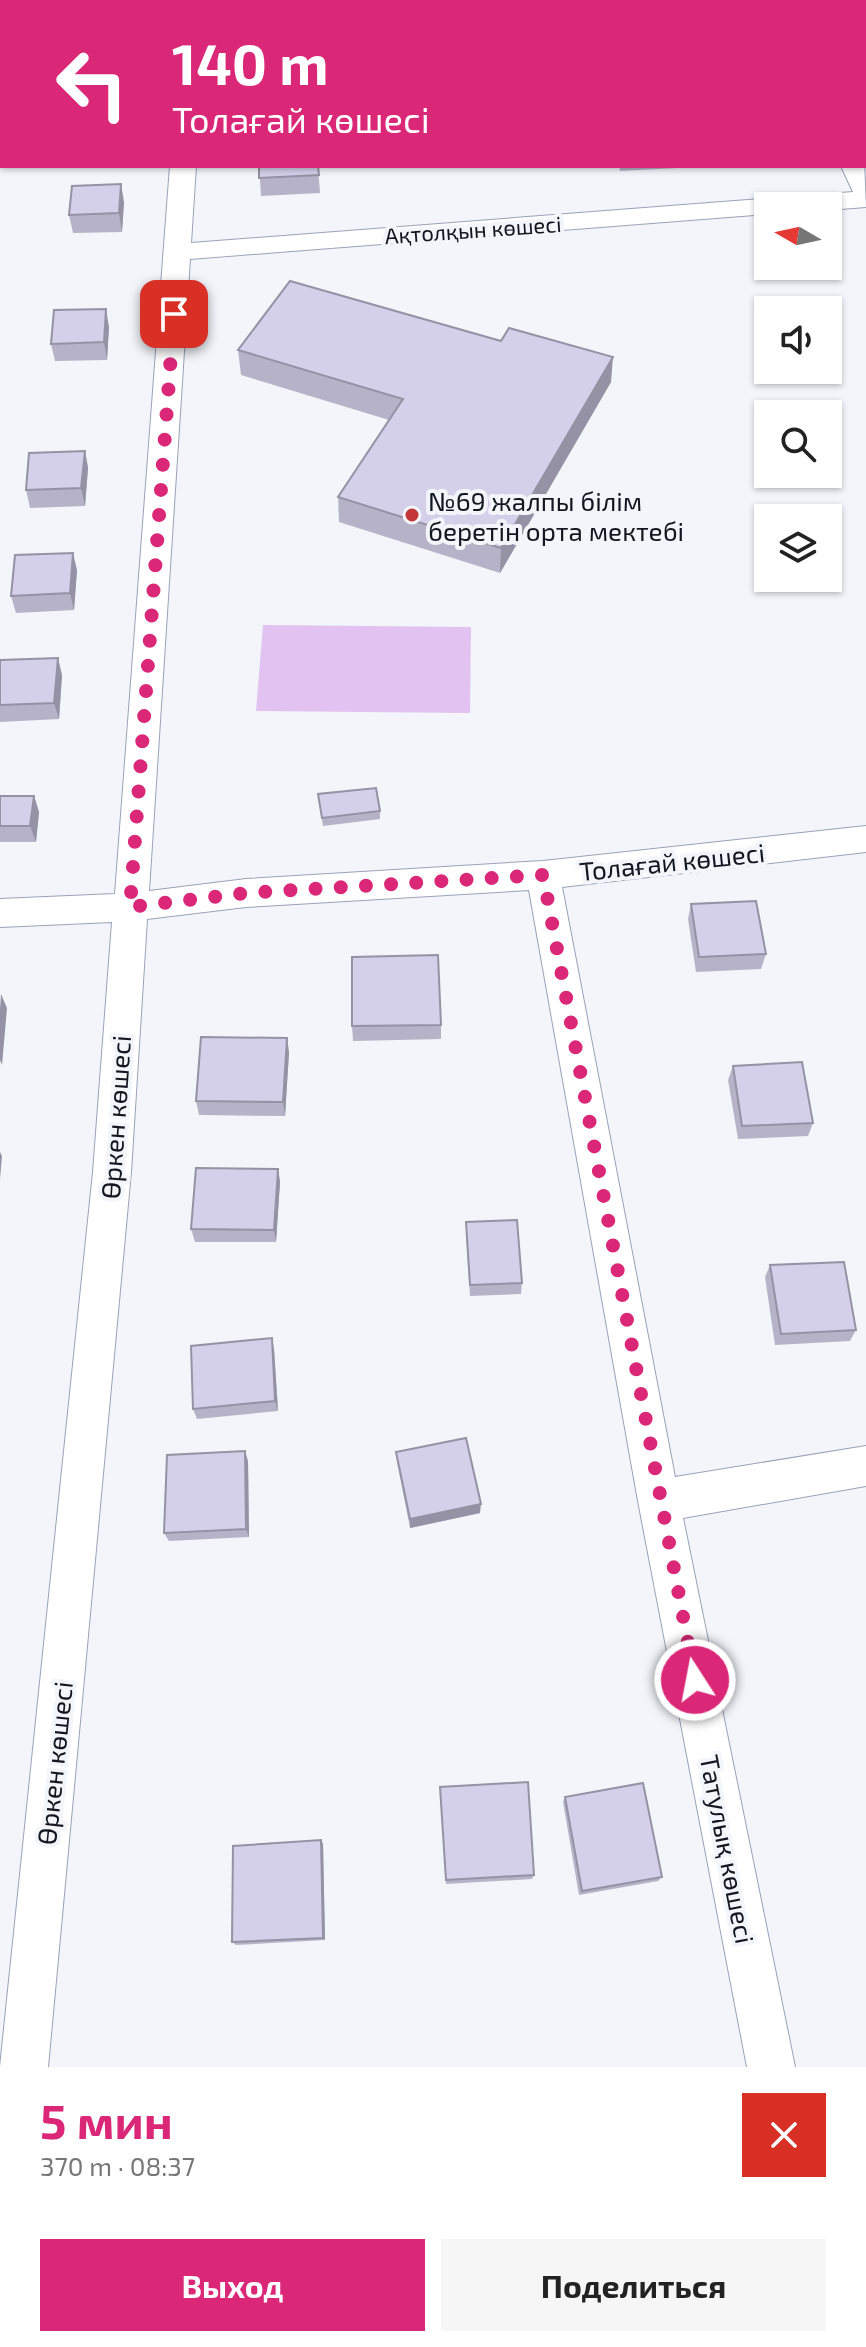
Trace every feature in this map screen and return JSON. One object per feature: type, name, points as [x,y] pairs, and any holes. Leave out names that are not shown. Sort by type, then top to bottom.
[{"type":"street","name":"Өркен көшесі","points":[[24,2067],[112,1172],[183,168]]},
{"type":"street","points":[[855,168],[866,192]]},
{"type":"street","name":"Ақтолқын көшесі","points":[[842,201],[866,199]]},
{"type":"street","name":"Ақтолқын көшесі","points":[[178,252],[754,207]]},
{"type":"street","name":"Толағай көшесі","points":[[0,913],[130,907],[246,893],[543,875],[866,839]]},
{"type":"street","name":"Татулық көшесі","points":[[543,875],[659,1501],[771,2067]]},
{"type":"street","points":[[659,1501],[866,1466]]},
{"type":"shaded area","points":[[263,625],[471,627],[470,713],[256,711]]},
{"type":"building","points":[[259,168],[318,168],[319,175],[259,178]]},
{"type":"building","points":[[121,184],[119,213],[69,215],[72,186]]},
{"type":"building","points":[[290,281],[501,341],[509,328],[613,357],[501,548],[338,497],[403,399],[238,350]]},
{"type":"building","points":[[106,309],[104,342],[51,344],[54,310]]},
{"type":"building","points":[[85,451],[81,488],[26,490],[29,453]]},
{"type":"building","points":[[73,553],[70,593],[11,596],[15,555]]},
{"type":"building","points":[[58,658],[54,703],[0,705],[0,660]]},
{"type":"building","points":[[376,788],[380,811],[322,818],[318,794]]},
{"type":"building","points":[[0,796],[34,796],[30,826],[0,826]]},
{"type":"building","points":[[756,901],[766,954],[699,957],[691,904]]},
{"type":"building","points":[[438,955],[441,1025],[352,1026],[352,957]]},
{"type":"building","points":[[201,1037],[287,1038],[283,1102],[196,1101]]},
{"type":"building","points":[[802,1062],[813,1123],[742,1126],[733,1066]]},
{"type":"building","points":[[196,1168],[278,1169],[274,1230],[191,1229]]},
{"type":"building","points":[[517,1220],[522,1283],[470,1285],[466,1222]]},
{"type":"building","points":[[844,1262],[856,1330],[781,1334],[770,1265]]},
{"type":"building","points":[[272,1338],[275,1401],[193,1409],[191,1346]]},
{"type":"building","points":[[466,1438],[481,1504],[410,1519],[396,1452]]},
{"type":"building","points":[[245,1451],[246,1529],[164,1533],[167,1455]]},
{"type":"building","points":[[528,1782],[534,1875],[446,1880],[440,1787]]},
{"type":"building","points":[[643,1783],[662,1877],[582,1891],[565,1797]]},
{"type":"building","points":[[321,1840],[323,1938],[232,1942],[233,1846]]},
{"type":"place","name":"№69 жалпы білім беретін орта мектебі","points":[[412,515]]},
{"type":"route","points":[[174,314],[130,907],[246,893],[543,875],[695,1680]]}]
